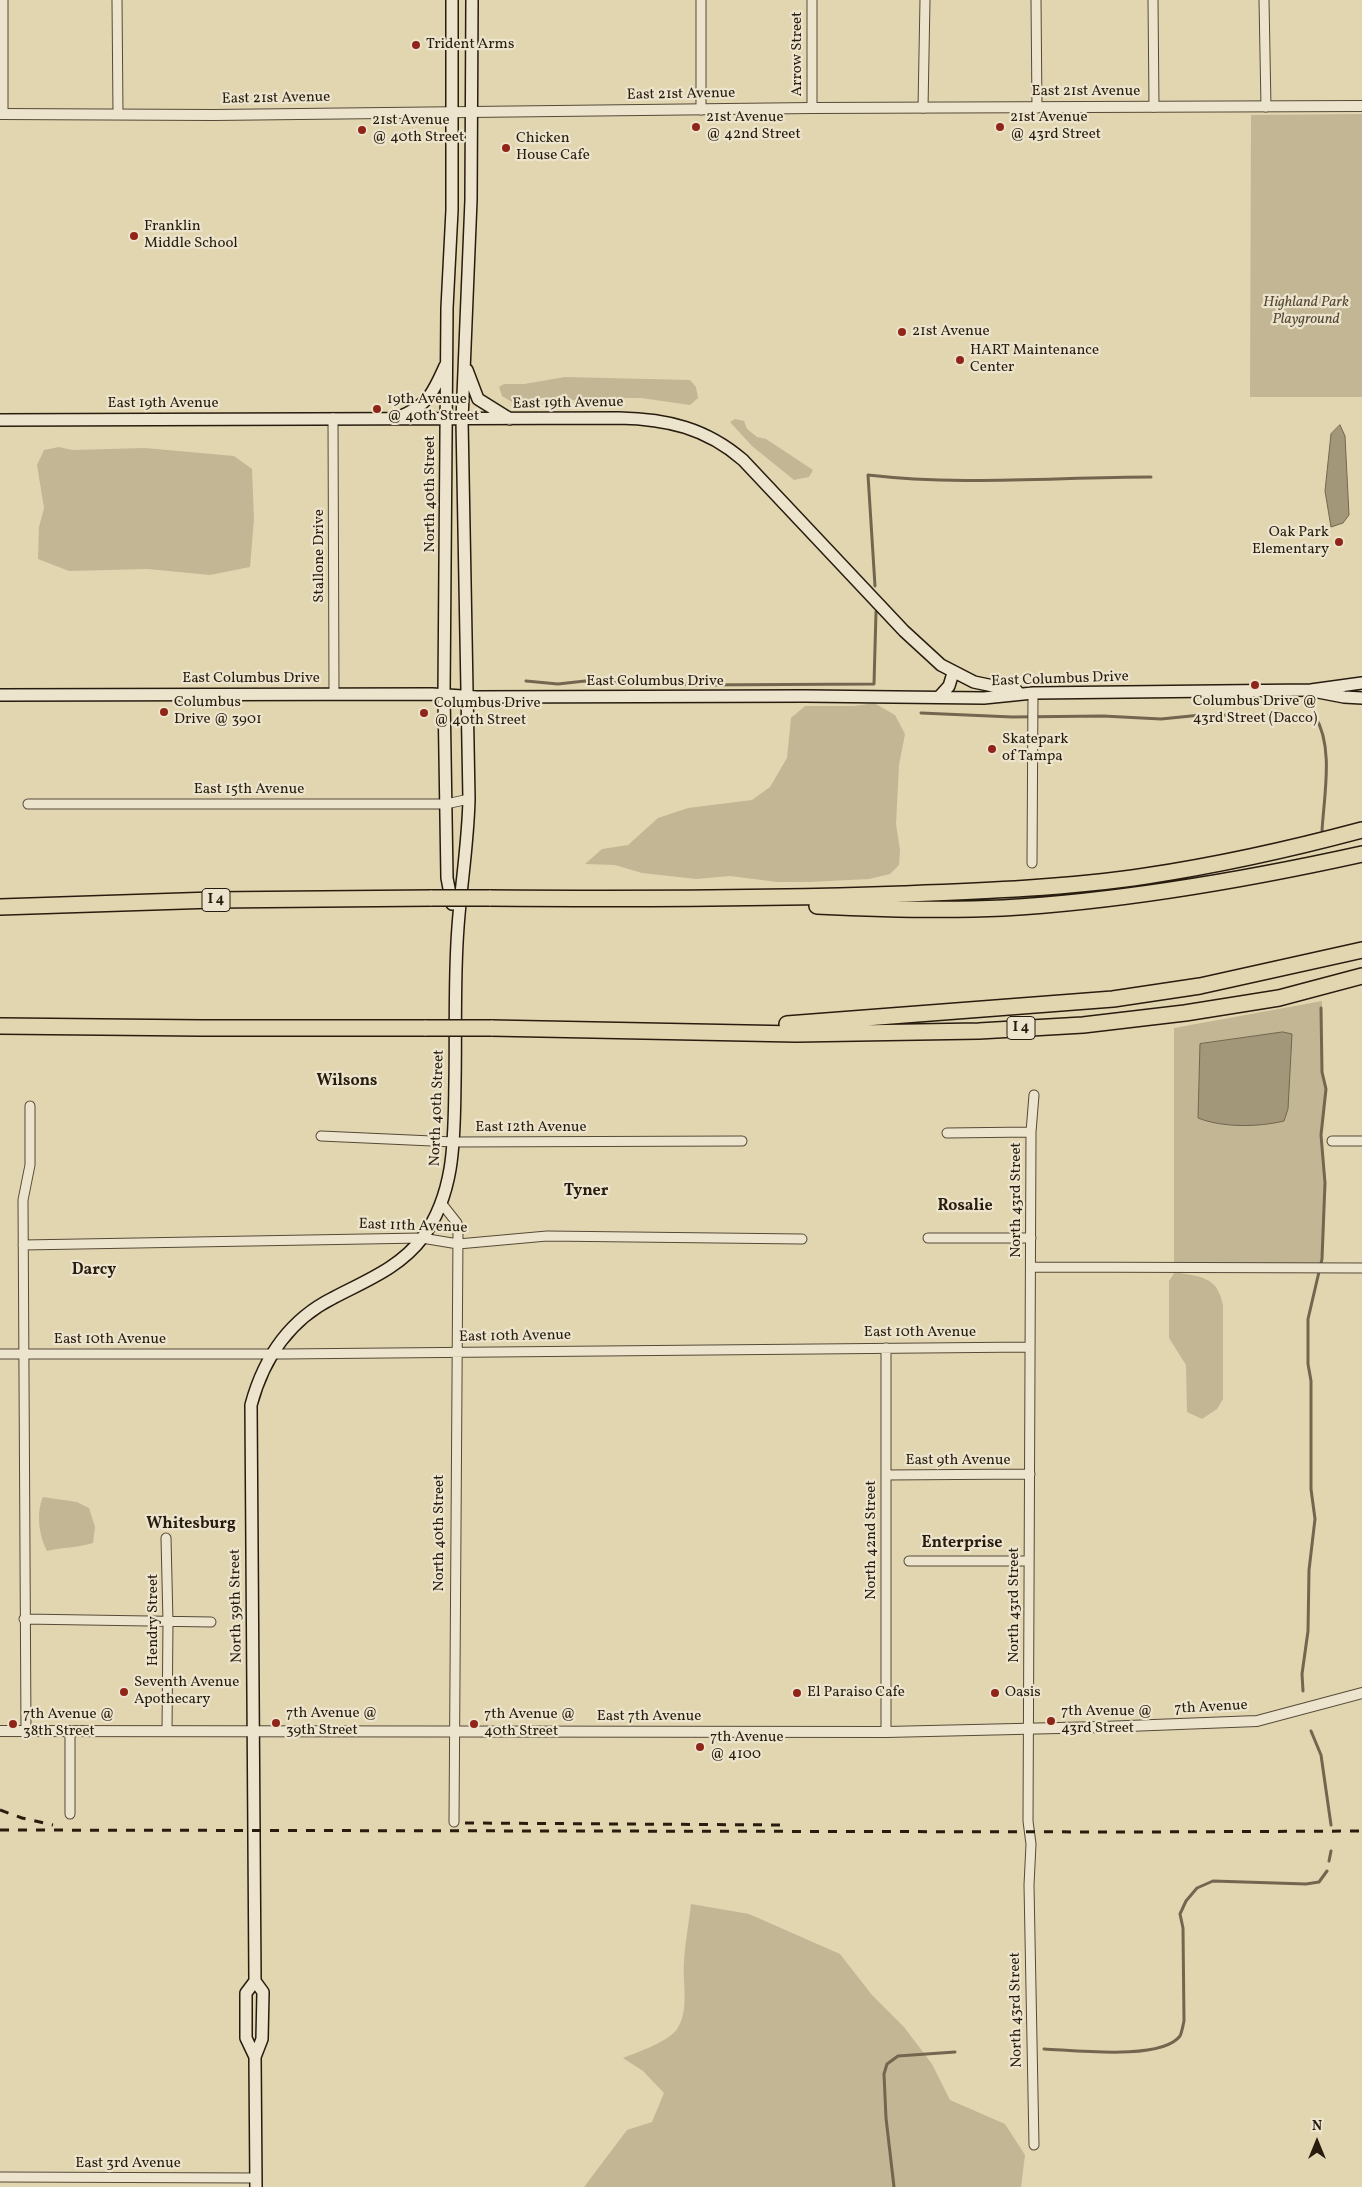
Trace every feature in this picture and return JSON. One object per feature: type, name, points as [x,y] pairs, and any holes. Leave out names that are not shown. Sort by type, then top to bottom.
[{"type":"highway","name":"I 4","points":[[0,907],[213,900],[489,898],[696,900],[960,892],[1055,886],[1144,876],[1315,843],[1362,830]]},
{"type":"highway","points":[[696,900],[849,908],[1003,908],[1166,890],[1278,872],[1362,854]]},
{"type":"highway","points":[[676,1032],[885,1018],[1113,998],[1200,986],[1362,950]]},
{"type":"highway","name":"I 4","points":[[0,1026],[491,1028],[676,1032],[886,1033],[1083,1025],[1185,1013],[1279,998],[1362,976]]},
{"type":"main road","name":"North 40th Street","points":[[452,0],[452,210],[446,362],[444,694],[447,878],[458,928]]},
{"type":"main road","name":"North 40th Street","points":[[270,1354],[304,1315],[332,1298],[378,1275],[401,1260],[422,1238],[442,1204],[450,1178],[454,1142],[458,928],[468,845],[470,799],[466,696],[462,420],[471,200],[472,0]]},
{"type":"main road","points":[[395,418],[412,412],[430,398],[446,362]]},
{"type":"main road","points":[[464,362],[478,399],[511,420]]},
{"type":"main road","name":"East 19th Avenue","points":[[0,420],[334,418],[511,420],[641,418],[680,424],[713,438],[743,460],[904,631],[941,665],[953,673],[993,687],[1033,693]]},
{"type":"main road","points":[[940,696],[949,686],[953,673]]},
{"type":"main road","name":"East Columbus Drive","points":[[0,695],[444,694],[466,696],[940,696],[984,698],[1033,693],[1311,690],[1362,683]]},
{"type":"main road","name":"East Columbus Drive","points":[[1311,690],[1344,697],[1362,698]]},
{"type":"main road","name":"North 39th Street","points":[[256,2182],[255,2058],[262,2039],[263,1992],[256,1981],[250,1416],[254,1395],[270,1354]]},
{"type":"main road","name":"North 39th Street","points":[[255,2058],[246,2038],[246,1993],[256,1981]]},
{"type":"street","points":[[1,114],[3,0]]},
{"type":"street","points":[[117,0],[118,113]]},
{"type":"street","points":[[701,110],[702,0]]},
{"type":"street","name":"Arrow Street","points":[[812,0],[812,108]]},
{"type":"street","points":[[923,108],[924,0]]},
{"type":"street","points":[[1036,0],[1037,108]]},
{"type":"street","points":[[1153,0],[1154,107]]},
{"type":"street","points":[[1264,0],[1266,107]]},
{"type":"street","name":"East 21st Avenue","points":[[1,114],[452,114],[472,111],[812,108],[1362,106]]},
{"type":"street","name":"Stallone Drive","points":[[334,418],[334,694]]},
{"type":"street","points":[[1032,863],[1033,693]]},
{"type":"street","name":"East 15th Avenue","points":[[28,804],[446,804],[470,799]]},
{"type":"street","name":"North 43rd Street","points":[[1034,1095],[1031,1132],[1028,1821],[1031,1844],[1029,1886],[1034,2145]]},
{"type":"street","points":[[26,1731],[23,1195],[30,1165],[30,1106]]},
{"type":"street","points":[[947,1133],[1031,1132]]},
{"type":"street","name":"East 12th Avenue","points":[[321,1136],[454,1142],[742,1141]]},
{"type":"street","points":[[1332,1141],[1362,1141]]},
{"type":"street","name":"North 40th Street","points":[[442,1204],[457,1223],[458,1244],[453,1732],[454,1822]]},
{"type":"street","name":"East 11th Avenue","points":[[23,1245],[422,1238],[458,1244],[547,1236],[802,1239]]},
{"type":"street","points":[[928,1238],[1031,1238]]},
{"type":"street","points":[[1031,1267],[1362,1268]]},
{"type":"street","name":"East 10th Avenue","points":[[0,1354],[270,1354],[1030,1346]]},
{"type":"street","name":"North 42nd Street","points":[[886,1348],[886,1732]]},
{"type":"street","name":"East 9th Avenue","points":[[886,1475],[1030,1474]]},
{"type":"street","name":"Hendry Street","points":[[166,1538],[168,1622],[167,1731]]},
{"type":"street","points":[[909,1561],[1029,1561]]},
{"type":"street","points":[[24,1619],[211,1622]]},
{"type":"street","name":"7th Avenue","points":[[1029,1727],[1257,1721],[1362,1693]]},
{"type":"street","name":"East 7th Avenue","points":[[0,1731],[886,1732],[1029,1727]]},
{"type":"street","points":[[70,1731],[70,1814]]},
{"type":"street","name":"East 3rd Avenue","points":[[0,2177],[256,2182]]},
{"type":"green space","name":"Highland Park Playground","points":[[1362,114],[1362,397],[1250,397],[1251,115]]},
{"type":"green space","points":[[565,377],[690,380],[696,387],[698,398],[690,405],[641,398],[599,398],[588,401],[542,398],[528,404],[512,402],[502,396],[499,387],[504,384],[524,384]]},
{"type":"green space","points":[[735,419],[744,421],[747,429],[757,437],[766,439],[813,470],[809,477],[794,480],[752,446],[730,422]]},
{"type":"green space","points":[[59,447],[72,450],[145,448],[234,456],[252,469],[254,519],[250,567],[210,575],[148,569],[69,571],[38,559],[39,527],[44,508],[37,465],[44,450]]},
{"type":"green space","points":[[874,703],[895,715],[905,734],[899,765],[896,824],[900,850],[899,865],[890,874],[869,879],[777,882],[730,876],[696,879],[642,873],[615,865],[585,864],[602,849],[628,845],[658,818],[688,808],[752,800],[770,787],[787,758],[791,718],[805,706],[854,706]]},
{"type":"green space","points":[[1322,1001],[1322,1072],[1326,1089],[1321,1135],[1325,1183],[1321,1264],[1174,1265],[1174,1028]]},
{"type":"green space","points":[[1175,1272],[1200,1277],[1212,1283],[1221,1296],[1223,1306],[1223,1399],[1217,1409],[1202,1419],[1187,1412],[1186,1365],[1169,1338],[1169,1281]]},
{"type":"green space","points":[[43,1497],[77,1502],[89,1508],[95,1527],[93,1543],[47,1551],[39,1524]]},
{"type":"green space","points":[[691,1904],[749,1914],[840,1954],[872,1995],[904,2027],[932,2064],[950,2100],[1005,2124],[1025,2155],[1021,2187],[584,2187],[627,2130],[652,2122],[664,2093],[643,2071],[623,2058],[667,2038],[673,2034],[681,2021],[685,1996],[684,1969]]},
{"type":"shaded area","points":[[1340,425],[1345,436],[1349,515],[1343,523],[1331,527],[1325,491],[1331,434]]},
{"type":"shaded area","points":[[1283,1032],[1292,1034],[1288,1109],[1284,1121],[1241,1126],[1218,1124],[1198,1118],[1200,1044]]},
{"type":"waterway","points":[[875,586],[868,475],[939,480],[1151,477]]},
{"type":"waterway","points":[[526,681],[558,684],[585,681],[605,685],[628,680],[696,685],[874,684],[876,612]]},
{"type":"waterway","points":[[921,713],[1012,717],[1103,716],[1161,719],[1201,715]]},
{"type":"waterway","points":[[1216,715],[1315,716],[1321,728],[1326,757],[1326,787],[1322,831]]},
{"type":"waterway","points":[[1303,1691],[1302,1674],[1308,1631],[1309,1570],[1315,1519],[1311,1489],[1311,1381],[1308,1364],[1308,1319],[1322,1259],[1325,1183],[1321,1135],[1326,1089],[1322,1072],[1321,1008]]},
{"type":"waterway","points":[[1311,1731],[1321,1755],[1331,1825]]},
{"type":"waterway","points":[[1329,1861],[1331,1851]]},
{"type":"waterway","points":[[1044,2049],[1116,2052],[1155,2049],[1170,2044],[1180,2036],[1184,2021],[1183,1928],[1180,1914],[1186,1901],[1197,1888],[1213,1881],[1306,1884],[1319,1882],[1327,1871]]},
{"type":"waterway","points":[[894,2187],[886,2118],[884,2074],[887,2064],[898,2056],[955,2052]]},
{"type":"railway","points":[[0,1810],[22,1818],[53,1825]]},
{"type":"railway","points":[[465,1823],[784,1825]]},
{"type":"railway","points":[[0,1830],[1362,1831]]},
{"type":"place","name":"Trident Arms","points":[[416,45]]},
{"type":"place","name":"21st Avenue @ 42nd Street","points":[[696,127]]},
{"type":"place","name":"21st Avenue @ 43rd Street","points":[[1000,127]]},
{"type":"place","name":"21st Avenue @ 40th Street","points":[[362,130]]},
{"type":"place","name":"Chicken House Cafe","points":[[506,148]]},
{"type":"place","name":"Franklin Middle School","points":[[134,236]]},
{"type":"place","name":"21st Avenue","points":[[902,332]]},
{"type":"place","name":"HART Maintenance Center","points":[[960,360]]},
{"type":"place","name":"19th Avenue @ 40th Street","points":[[377,409]]},
{"type":"place","name":"Oak Park Elementary","points":[[1339,542]]},
{"type":"place","name":"Columbus Drive @ 43rd Street (Dacco)","points":[[1255,685]]},
{"type":"place","name":"Columbus Drive @ 3901","points":[[164,712]]},
{"type":"place","name":"Columbus Drive @ 40th Street","points":[[424,713]]},
{"type":"place","name":"Skatepark of Tampa","points":[[992,749]]},
{"type":"place","name":"Seventh Avenue Apothecary","points":[[124,1692]]},
{"type":"place","name":"El Paraiso Cafe","points":[[797,1693]]},
{"type":"place","name":"Oasis","points":[[995,1693]]},
{"type":"place","name":"7th Avenue @ 43rd Street","points":[[1051,1721]]},
{"type":"place","name":"7th Avenue @ 39th Street","points":[[276,1723]]},
{"type":"place","name":"7th Avenue @ 38th Street","points":[[13,1724]]},
{"type":"place","name":"7th Avenue @ 40th Street","points":[[474,1724]]},
{"type":"place","name":"7th Avenue @ 4100","points":[[700,1747]]},
{"type":"district","name":"Wilsons","points":[[347,1082]]},
{"type":"district","name":"Tyner","points":[[586,1192]]},
{"type":"district","name":"Rosalie","points":[[965,1207]]},
{"type":"district","name":"Darcy","points":[[94,1271]]},
{"type":"district","name":"Whitesburg","points":[[191,1525]]},
{"type":"district","name":"Enterprise","points":[[962,1544]]}]
